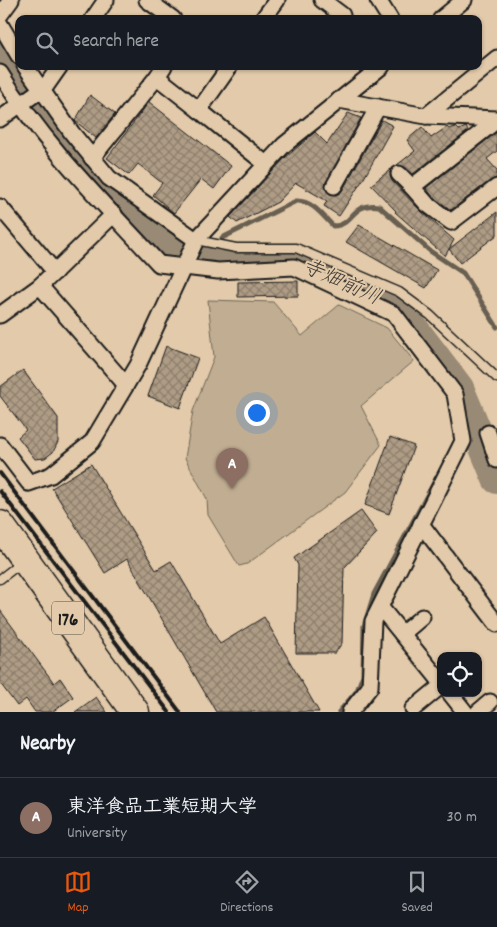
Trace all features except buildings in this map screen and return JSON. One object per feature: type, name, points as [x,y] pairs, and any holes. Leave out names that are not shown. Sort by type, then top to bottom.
[{"type":"highway","name":"176","points":[[0,525],[135,712]]},
{"type":"street","points":[[0,15],[11,0]]},
{"type":"street","points":[[96,15],[106,0]]},
{"type":"street","points":[[147,0],[168,15]]},
{"type":"street","points":[[266,15],[277,0]]},
{"type":"street","points":[[322,0],[341,15]]},
{"type":"street","points":[[378,0],[387,15]]},
{"type":"street","points":[[446,15],[464,0]]},
{"type":"street","points":[[0,24],[15,49]]},
{"type":"street","points":[[426,116],[497,58]]},
{"type":"street","points":[[27,70],[40,91],[109,178],[190,252],[218,271],[294,267],[394,314],[455,394],[463,441],[373,621],[370,687],[350,712]]},
{"type":"street","points":[[0,119],[46,86],[57,70]]},
{"type":"street","points":[[199,110],[227,70]]},
{"type":"street","points":[[0,445],[29,483],[51,475],[92,442],[138,365],[190,252],[284,145],[377,70]]},
{"type":"street","points":[[92,158],[160,72],[199,110],[266,164]]},
{"type":"street","points":[[0,73],[21,105],[56,151],[159,264],[190,252]]},
{"type":"street","points":[[340,100],[426,116],[497,119]]},
{"type":"street","points":[[334,186],[378,107]]},
{"type":"street","points":[[412,188],[497,119]]},
{"type":"street","points":[[399,174],[427,204],[451,222],[497,187]]},
{"type":"street","points":[[0,207],[55,272]]},
{"type":"street","points":[[0,315],[40,286],[114,214]]},
{"type":"street","points":[[40,286],[126,385]]},
{"type":"street","points":[[488,433],[497,460]]},
{"type":"street","points":[[421,524],[497,624]]},
{"type":"street","points":[[381,608],[437,675]]},
{"type":"street","points":[[402,634],[422,617]]},
{"type":"street","points":[[413,709],[437,682]]},
{"type":"street","points":[[453,697],[465,712]]},
{"type":"street","points":[[478,712],[490,702]]},
{"type":"lane","points":[[190,252],[236,248],[296,248],[399,292],[430,316],[497,378]]},
{"type":"lane","points":[[0,579],[25,560]]},
{"type":"shaded area","points":[[208,300],[273,302],[302,336],[339,305],[387,328],[414,361],[361,406],[381,445],[345,492],[247,564],[239,566],[208,515],[207,499],[185,458],[193,411],[214,357]]},
{"type":"waterway","name":"寺畑前川","points":[[0,48],[23,91],[45,119],[107,191],[162,239],[200,256],[246,263],[293,259],[396,305],[459,388],[497,479]]},
{"type":"waterway","points":[[222,238],[296,201],[302,201],[312,206],[333,226],[345,222],[363,207],[379,206],[430,251],[463,273],[497,327]]},
{"type":"waterway","name":"寺畑前川","points":[[465,421],[467,405]]},
{"type":"waterway","points":[[339,712],[357,691],[363,675],[364,626],[374,594],[438,475]]},
{"type":"railway","points":[[0,473],[180,712]]},
{"type":"railway","points":[[0,491],[169,712]]},
{"type":"place","name":"東洋食品工業短期大学","points":[[232,489]]}]
